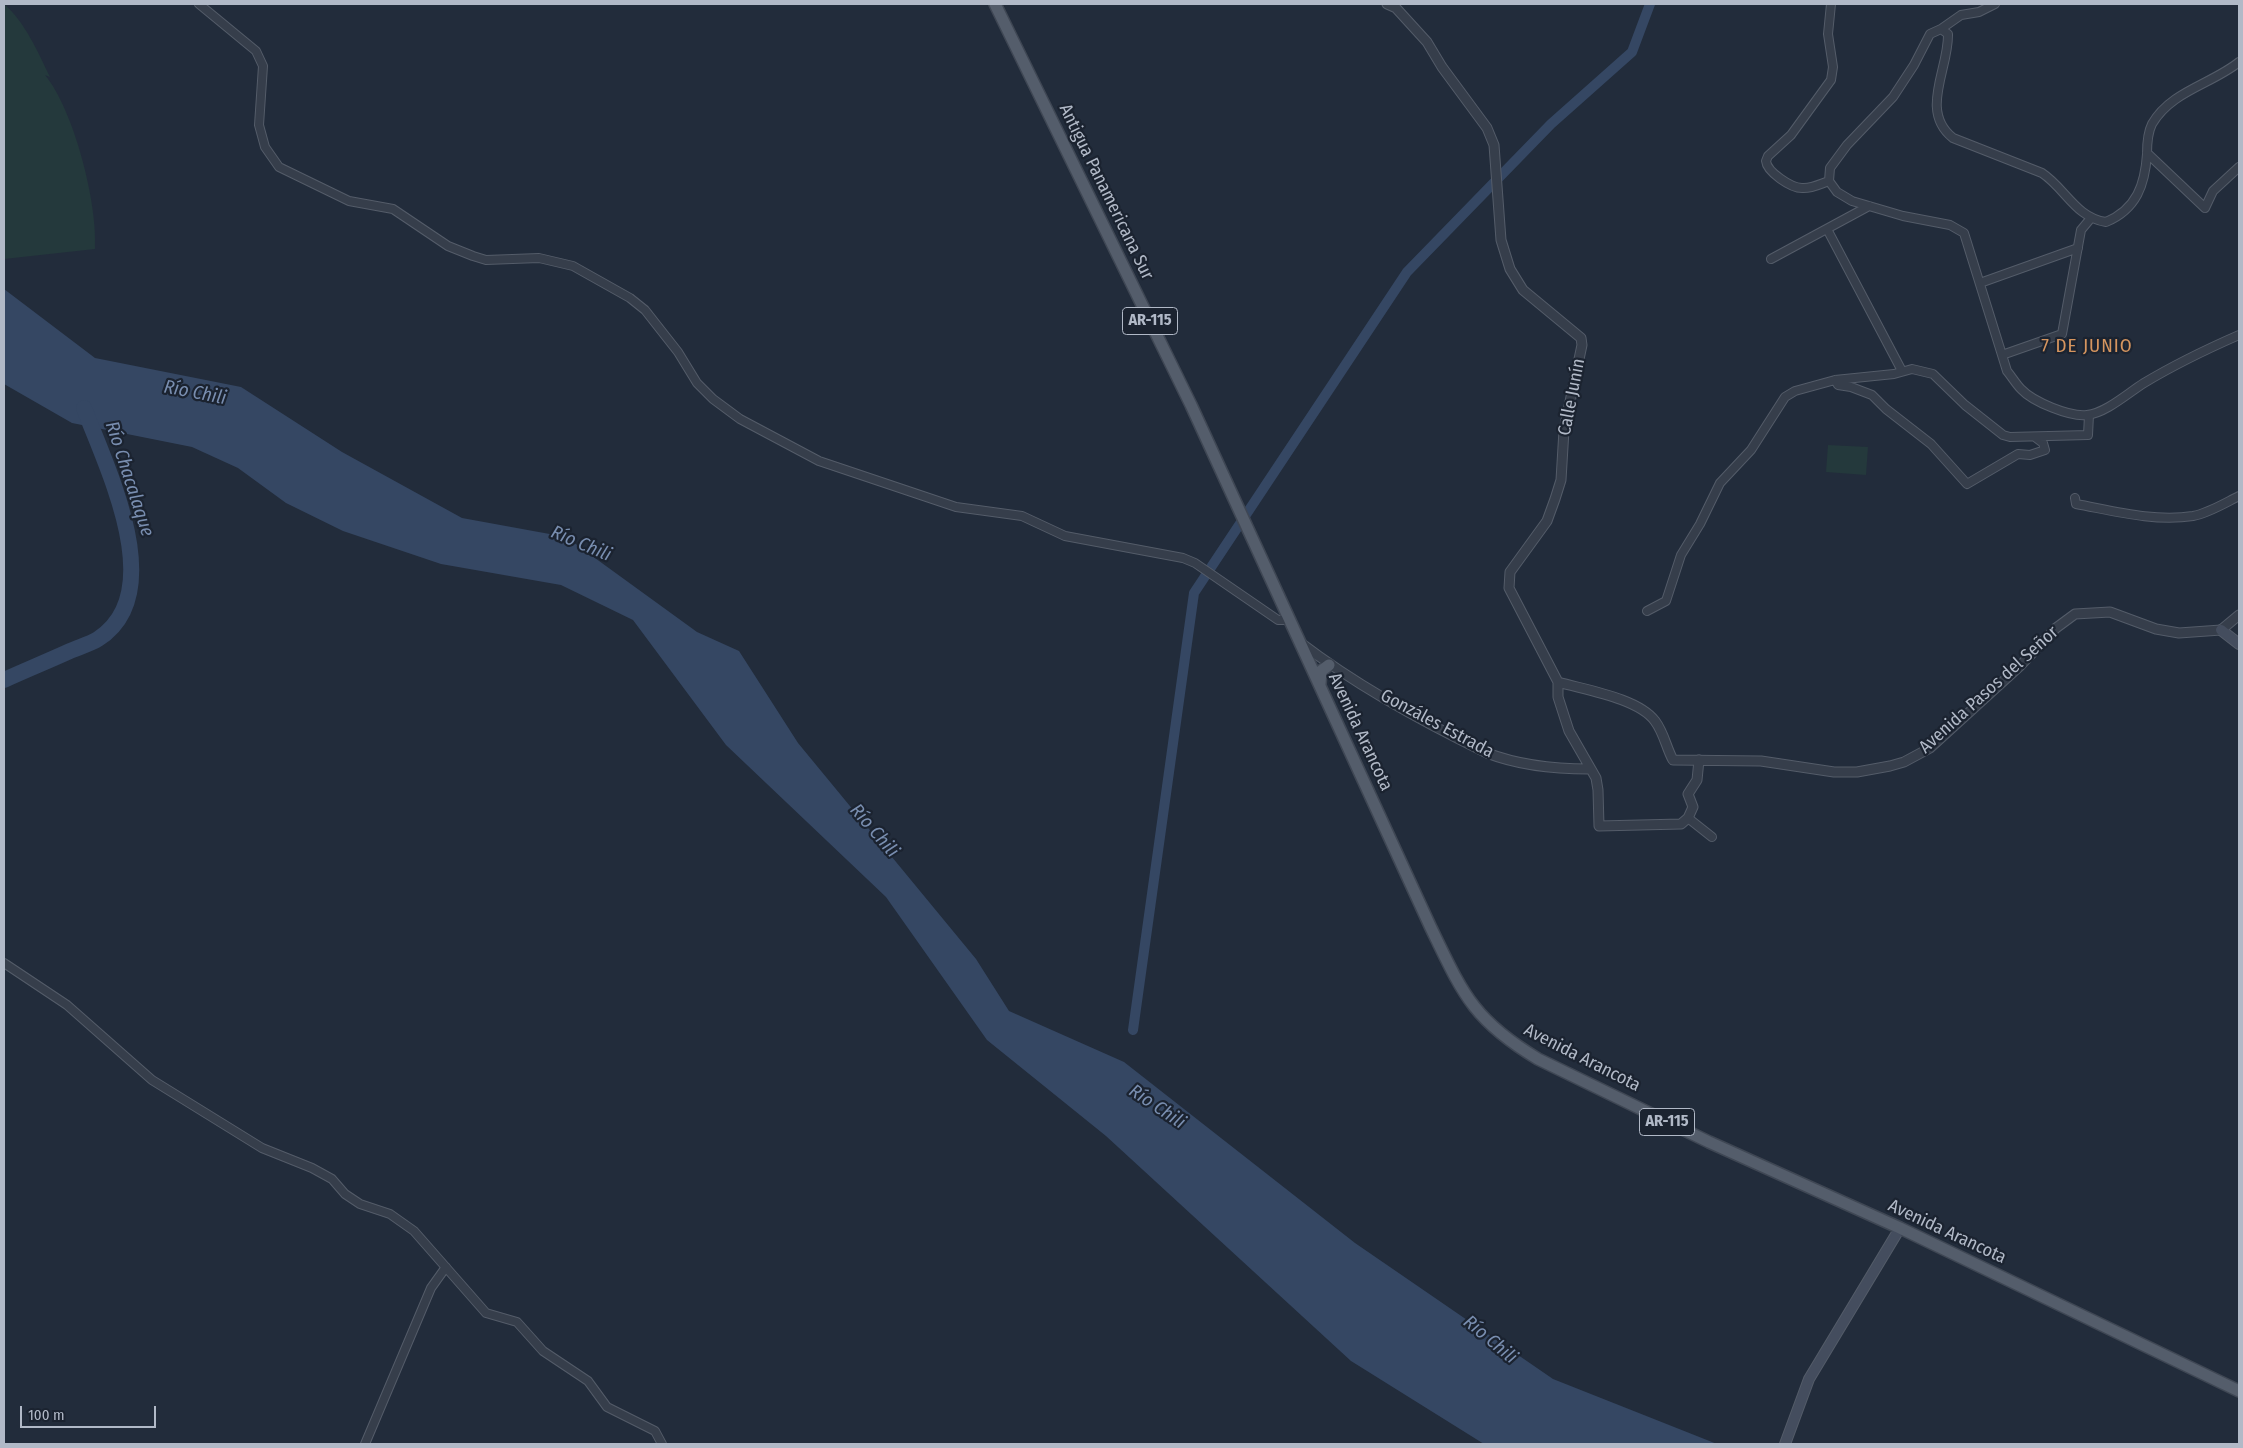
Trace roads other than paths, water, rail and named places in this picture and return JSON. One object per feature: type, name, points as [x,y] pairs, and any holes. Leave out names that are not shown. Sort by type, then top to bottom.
[{"type":"main road","name":"Antigua Panamericana Sur","points":[[995,4],[1188,400],[1300,642]]},
{"type":"main road","points":[[2221,630],[2239,644]]},
{"type":"main road","name":"Avenida Arancota","points":[[1300,642],[1462,991],[1480,1016],[1496,1031],[1538,1059],[1709,1142],[1900,1228],[2239,1390]]},
{"type":"main road","points":[[1320,686],[1321,671],[1329,665]]},
{"type":"main road","points":[[1786,1442],[1809,1379],[1900,1228]]},
{"type":"street","points":[[199,4],[256,51],[260,58],[262,66],[259,124],[265,147],[279,166],[349,201],[393,209],[448,246],[473,256],[486,260],[539,258],[573,266],[630,298],[645,310],[678,352],[697,383],[713,399],[740,419],[819,461],[956,507],[1022,516],[1065,536],[1183,558],[1195,563],[1278,620],[1289,620]]},
{"type":"street","name":"Calle Junín","points":[[1387,4],[1396,8],[1427,42],[1442,67],[1487,128],[1494,145],[1501,240],[1510,269],[1523,290],[1581,338],[1582,345],[1564,430],[1560,480],[1555,499],[1547,521],[1510,572],[1510,588],[1558,682],[1558,697],[1569,731],[1589,769],[1596,778],[1598,826],[1674,826],[1682,824],[1688,818]]},
{"type":"street","points":[[1829,181],[1810,188],[1800,188],[1770,170],[1766,161],[1768,156],[1791,135],[1831,80],[1833,67],[1828,34],[1830,4]]},
{"type":"street","points":[[1995,4],[1979,12],[1961,15],[1930,34],[1893,97],[1847,145],[1830,168],[1829,181],[1837,192],[1852,201],[1903,216],[1950,225],[1964,233],[2007,371],[2022,390],[2037,401],[2075,415],[2089,415],[2122,399],[2144,383],[2208,348],[2239,335]]},
{"type":"street","points":[[1941,29],[1948,34],[1949,46],[1936,101],[1937,116],[1943,130],[1953,138],[2042,173],[2054,181],[2074,206],[2091,218],[2106,222],[2127,210],[2139,194],[2146,173],[2151,126],[2160,112],[2179,97],[2239,62]]},
{"type":"street","points":[[2147,153],[2205,208],[2213,191],[2239,167]]},
{"type":"street","points":[[1771,259],[1869,206]]},
{"type":"street","points":[[2002,355],[2062,334],[2081,230],[2091,218]]},
{"type":"street","points":[[1827,229],[1902,371]]},
{"type":"street","points":[[1980,283],[2078,248]]},
{"type":"street","points":[[1647,611],[1666,601],[1681,555],[1700,524],[1720,483],[1751,450],[1785,397],[1795,390],[1835,380],[1923,370],[1933,374],[2002,435],[2035,437],[2088,435],[2089,415]]},
{"type":"street","points":[[1835,380],[1838,385],[1851,387],[1872,395],[1886,409],[1931,444],[1967,484],[2018,454],[2030,455],[2045,450],[2043,443],[2035,437]]},
{"type":"street","points":[[2075,498],[2076,504],[2149,517],[2192,516],[2208,512],[2239,496]]},
{"type":"street","name":"Avenida Pasos del Señor","points":[[1558,682],[1627,702],[1641,709],[1653,719],[1663,733],[1673,760],[1678,762],[1699,760],[1761,761],[1834,772],[1857,772],[1904,762],[1930,748],[2020,666],[2056,628],[2075,614],[2110,612],[2156,629],[2179,633],[2221,630]]},
{"type":"street","points":[[2221,630],[2239,615]]},
{"type":"street","name":"Gonzáles Estrada","points":[[1300,642],[1329,665],[1442,732],[1487,754],[1499,758],[1565,769],[1589,769]]},
{"type":"street","points":[[1699,760],[1697,780],[1688,794],[1693,806],[1688,818],[1712,837]]},
{"type":"street","points":[[4,963],[68,1005],[152,1080],[255,1144],[312,1168],[332,1179],[345,1194],[360,1204],[390,1214],[414,1231],[486,1313],[517,1322],[543,1351],[588,1380],[607,1407],[655,1431],[662,1444]]},
{"type":"street","points":[[365,1444],[431,1288],[446,1267]]},
{"type":"water","name":"Río Chili","points":[[4,289],[95,358],[241,387],[342,452],[462,518],[566,537],[697,632],[739,651],[798,743],[976,959],[1009,1011],[1124,1062],[1355,1243],[1553,1379],[1717,1444],[1484,1444],[1351,1361],[1106,1136],[987,1040],[886,897],[726,745],[633,620],[561,585],[441,564],[343,531],[286,503],[238,468],[192,447],[72,423],[4,384]]},
{"type":"waterway","points":[[1133,1030],[1194,593],[1407,272],[1551,124],[1632,52],[1650,4]]},
{"type":"waterway","name":"Río Chacalaque","points":[[4,680],[98,639],[119,618],[129,592],[131,561],[126,528],[106,463],[84,408]]},
{"type":"district","name":"7 DE JUNIO","points":[[2087,347]]}]
